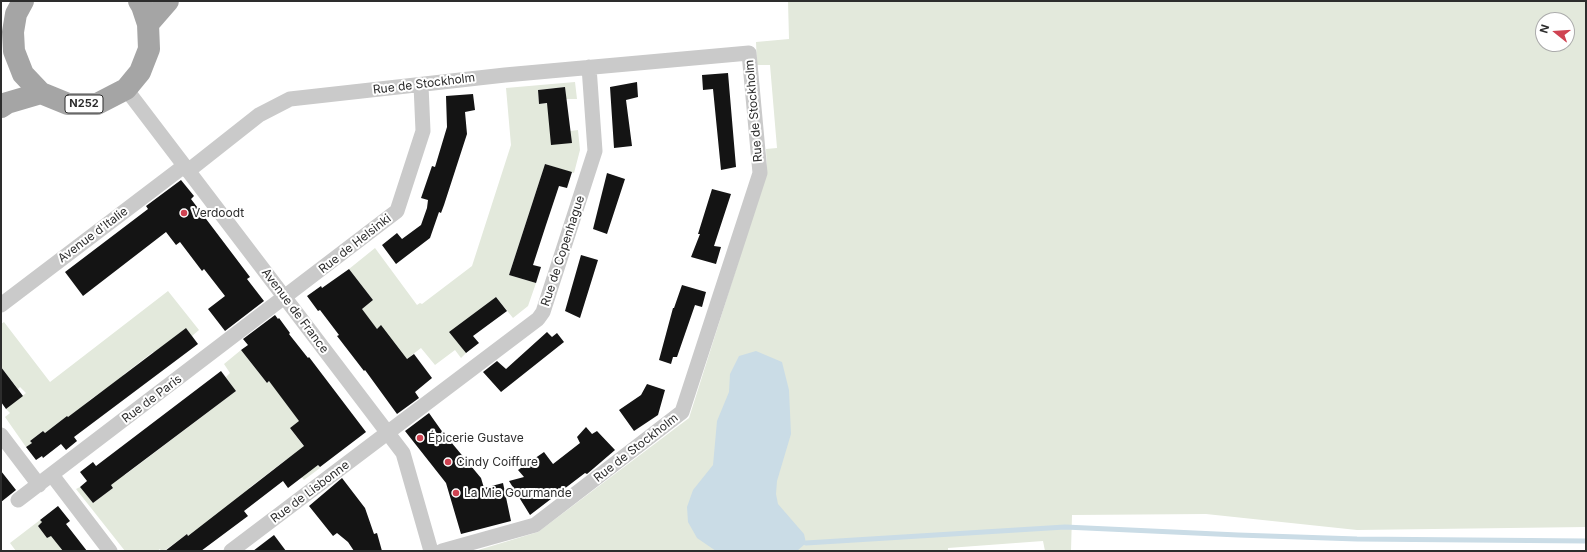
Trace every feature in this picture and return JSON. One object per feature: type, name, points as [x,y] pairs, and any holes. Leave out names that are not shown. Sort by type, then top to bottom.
[{"type":"main road","name":"N252","points":[[23,1],[16,14],[7,57],[41,92],[68,104],[98,104],[126,89],[140,72],[148,49],[148,24],[139,1]]},
{"type":"main road","points":[[148,24],[168,1]]},
{"type":"main road","points":[[1,107],[7,103],[41,92]]},
{"type":"street","name":"Rue de Stockholm","points":[[186,168],[259,115],[290,100],[505,74],[749,53],[760,173],[682,412],[535,525],[442,551]]},
{"type":"street","name":"Rue de Copenhague","points":[[388,433],[538,319],[543,312],[595,151],[589,66]]},
{"type":"street","name":"Rue de Helsinki","points":[[285,298],[397,211],[423,131],[421,85]]},
{"type":"street","name":"Avenue de France","points":[[126,89],[403,453],[432,551]]},
{"type":"street","name":"Avenue d'Italie","points":[[1,304],[186,168]]},
{"type":"street","name":"Rue de Paris","points":[[18,500],[285,298]]},
{"type":"street","name":"Rue de Lisbonne","points":[[231,551],[388,433]]},
{"type":"street","points":[[1,435],[39,485]]},
{"type":"street","points":[[52,474],[110,551]]},
{"type":"shaded area","points":[[788,1],[1586,1],[1586,527],[1357,530],[1206,514],[1072,515],[1071,551],[1045,551],[1043,541],[948,548],[948,551],[475,551],[538,532],[689,418],[767,171],[766,149],[777,148],[770,65],[757,65],[756,42],[789,39]]},
{"type":"shaded area","points":[[575,82],[577,99],[566,99],[565,87],[538,90],[539,104],[551,103],[570,131],[578,130],[580,150],[574,173],[545,164],[509,275],[536,283],[528,306],[513,318],[496,297],[450,332],[466,353],[461,358],[455,350],[435,365],[421,348],[399,365],[381,326],[377,329],[357,313],[373,300],[349,269],[375,248],[417,305],[420,303],[422,304],[472,266],[511,145],[506,88]]},
{"type":"shaded area","points":[[168,291],[199,330],[192,336],[186,328],[123,375],[123,377],[91,399],[69,418],[67,416],[45,433],[43,431],[30,441],[32,443],[26,447],[5,417],[10,413],[6,409],[26,393],[20,387],[18,389],[1,367],[1,324],[4,322],[50,382]]},
{"type":"shaded area","points":[[241,350],[267,383],[271,380],[316,420],[297,423],[290,428],[320,468],[304,480],[287,459],[249,488],[250,489],[196,547],[187,534],[164,551],[161,551],[160,549],[157,551],[125,551],[76,489],[80,487],[93,503],[113,488],[109,482],[122,472],[125,475],[236,391],[226,377],[230,373],[224,364]]},
{"type":"shaded area","points":[[40,520],[42,522],[38,526],[47,538],[51,535],[63,551],[16,551],[10,543]]},
{"type":"water","points":[[756,351],[782,362],[789,390],[791,434],[777,481],[776,494],[778,504],[804,534],[806,543],[797,551],[716,551],[697,538],[688,522],[687,507],[693,490],[713,465],[717,421],[729,392],[730,374],[739,356]]},
{"type":"building","points":[[728,73],[736,167],[721,170],[713,89],[703,90],[702,75]]},
{"type":"building","points":[[637,82],[638,97],[626,100],[632,146],[614,148],[610,87]]},
{"type":"building","points":[[565,87],[572,143],[551,145],[547,103],[539,104],[538,90]]},
{"type":"building","points":[[473,94],[475,110],[465,112],[467,134],[444,205],[441,213],[439,212],[430,238],[396,264],[382,245],[397,233],[402,239],[421,225],[428,200],[421,198],[432,166],[435,167],[447,127],[446,96]]},
{"type":"building","points":[[545,164],[572,172],[567,188],[559,186],[533,265],[541,267],[536,283],[509,275]]},
{"type":"building","points":[[607,173],[625,179],[607,234],[593,229]]},
{"type":"building","points":[[181,180],[194,196],[191,199],[250,277],[247,279],[264,301],[225,331],[208,309],[225,296],[204,269],[202,271],[180,242],[176,245],[166,232],[83,296],[65,272],[148,209],[146,206]]},
{"type":"building","points":[[712,189],[731,194],[714,246],[721,247],[716,264],[691,257],[700,234],[698,234]]},
{"type":"building","points":[[581,255],[598,260],[580,318],[565,311]]},
{"type":"building","points":[[349,269],[373,300],[362,309],[377,329],[381,325],[407,359],[414,354],[432,378],[415,392],[419,398],[397,414],[365,370],[364,371],[337,336],[339,335],[320,310],[318,311],[307,296],[321,286],[322,288]]},
{"type":"building","points":[[682,285],[706,292],[702,307],[695,305],[677,357],[673,357],[671,364],[659,360],[673,308]]},
{"type":"building","points":[[496,297],[507,311],[473,336],[479,343],[466,353],[449,332]]},
{"type":"building","points":[[275,315],[278,319],[279,318],[290,333],[289,334],[308,358],[309,357],[366,432],[320,467],[318,465],[288,488],[283,481],[244,511],[248,516],[201,551],[165,551],[187,534],[188,536],[304,446],[290,428],[299,421],[269,381],[267,383],[241,350],[248,345],[243,339]]},
{"type":"building","points":[[186,328],[198,344],[74,437],[77,441],[66,450],[61,444],[43,458],[42,456],[36,460],[26,447],[32,443],[30,441],[43,431],[45,433],[67,416],[68,417]]},
{"type":"building","points":[[547,332],[552,337],[557,333],[564,342],[501,392],[483,372],[497,361],[506,369]]},
{"type":"building","points":[[1,367],[23,396],[6,409],[1,402]]},
{"type":"building","points":[[221,371],[236,391],[111,485],[113,488],[93,503],[80,487],[87,481],[80,472],[93,462],[96,466]]},
{"type":"building","points":[[647,384],[665,390],[658,415],[634,431],[619,410],[641,395]]},
{"type":"building","points":[[429,413],[441,430],[481,478],[484,488],[503,483],[511,521],[461,534],[446,483],[405,431]]},
{"type":"building","points":[[586,427],[592,434],[597,431],[615,450],[587,474],[585,473],[530,515],[509,481],[524,477],[518,470],[544,452],[553,464],[580,443],[577,437]]},
{"type":"building","points":[[1,471],[16,490],[1,502]]},
{"type":"building","points":[[342,478],[365,508],[374,534],[377,533],[382,551],[354,551],[348,542],[337,533],[333,536],[309,506]]},
{"type":"building","points":[[58,506],[70,521],[66,524],[87,551],[63,551],[51,536],[47,538],[38,526],[42,522],[40,520]]},
{"type":"building","points":[[274,535],[286,551],[253,551]]},
{"type":"waterway","points":[[806,543],[1065,527],[1357,539],[1586,541]]},
{"type":"place","name":"Verdoodt","points":[[184,213]]},
{"type":"place","name":"Épicerie Gustave","points":[[420,438]]},
{"type":"place","name":"Cindy Coiffure","points":[[448,462]]},
{"type":"place","name":"La Mie Gourmande","points":[[456,493]]}]
